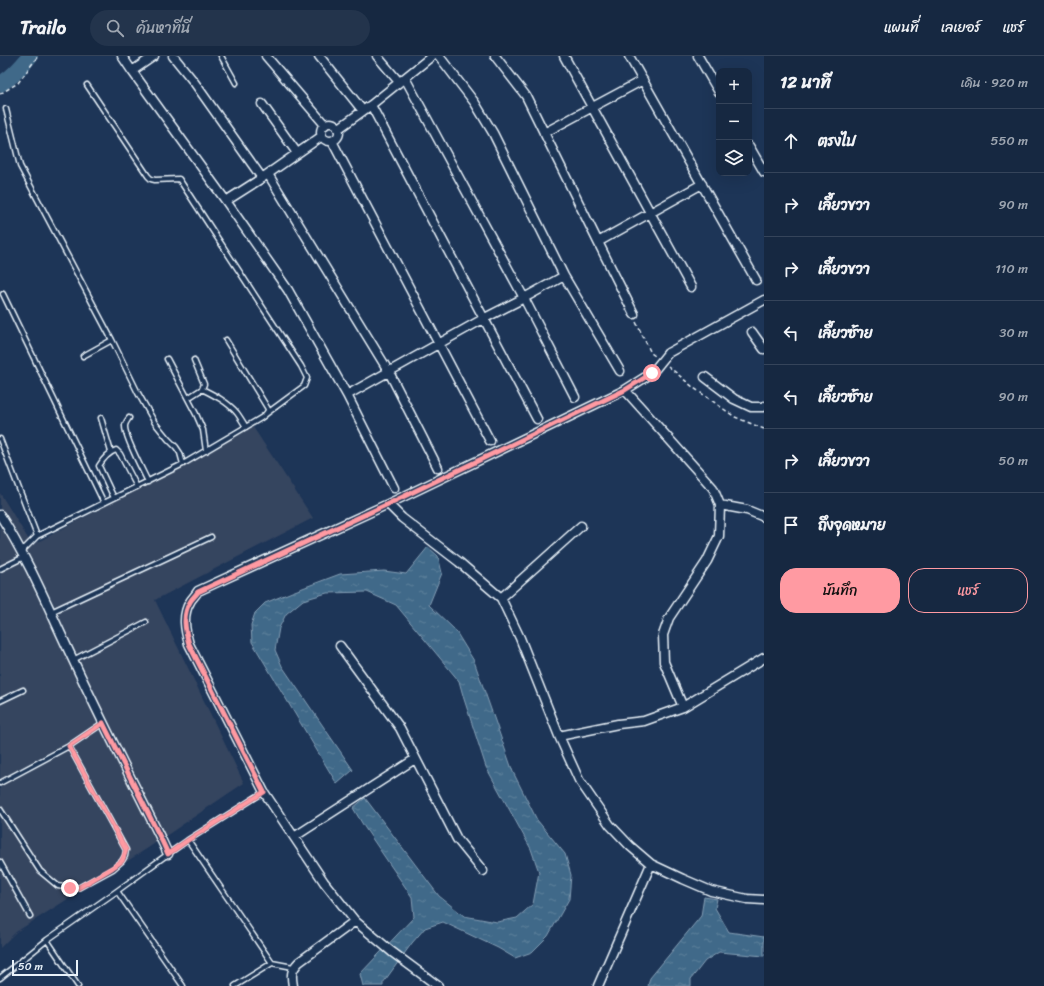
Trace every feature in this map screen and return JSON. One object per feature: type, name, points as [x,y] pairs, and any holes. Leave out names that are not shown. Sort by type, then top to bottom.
[{"type":"street","points":[[122,56],[288,290],[347,395],[394,488]]},
{"type":"street","points":[[132,71],[154,56]]},
{"type":"street","points":[[173,56],[265,176],[389,372],[438,468]]},
{"type":"street","points":[[266,56],[325,125]]},
{"type":"street","points":[[319,56],[362,111]]},
{"type":"street","points":[[377,56],[402,80],[524,298],[575,397]]},
{"type":"street","points":[[338,129],[371,105],[432,56]]},
{"type":"street","points":[[440,56],[475,103],[493,134],[564,276],[620,371]]},
{"type":"street","points":[[495,56],[526,96],[634,314]]},
{"type":"street","points":[[564,56],[691,287]]},
{"type":"street","points":[[629,56],[756,280]]},
{"type":"street","points":[[698,56],[716,87]]},
{"type":"street","points":[[544,133],[643,80]]},
{"type":"street","points":[[262,104],[297,153]]},
{"type":"street","points":[[371,105],[536,419]]},
{"type":"street","points":[[331,123],[338,129],[339,135],[335,140],[326,141],[322,136],[321,130],[325,125],[331,123]]},
{"type":"street","points":[[226,201],[322,136]]},
{"type":"street","points":[[332,141],[490,441]]},
{"type":"street","points":[[752,150],[762,162],[764,172]]},
{"type":"street","points":[[598,242],[702,184]]},
{"type":"street","points":[[347,395],[483,319],[564,276]]},
{"type":"street","points":[[438,986],[392,952],[355,921],[324,882],[264,792],[189,644],[185,622],[186,612],[190,602],[198,592],[388,504],[625,390],[652,373],[668,354],[764,300]]},
{"type":"street","points":[[752,332],[764,349]]},
{"type":"street","points":[[705,377],[734,399],[751,407],[763,408],[764,406]]},
{"type":"street","points":[[625,390],[713,488],[720,505],[719,536],[707,561],[669,618],[663,635],[664,662],[683,707]]},
{"type":"street","points":[[388,504],[402,518],[459,562],[501,598],[520,638],[559,736],[579,780],[610,824],[630,846],[651,864],[711,891],[747,900],[764,900]]},
{"type":"street","points":[[720,505],[747,510],[764,517]]},
{"type":"street","points":[[1,518],[23,555],[103,723],[168,854]]},
{"type":"street","points":[[501,598],[581,526]]},
{"type":"street","points":[[340,646],[400,728],[457,839],[483,871]]},
{"type":"street","points":[[559,736],[618,724],[644,721],[683,707],[764,658]]},
{"type":"street","points":[[294,837],[416,759]]},
{"type":"street","points":[[598,986],[651,864]]},
{"type":"street","points":[[293,986],[293,967],[355,921]]},
{"type":"lane","points":[[221,56],[236,83]]},
{"type":"lane","points":[[0,569],[23,555],[36,536],[184,464],[261,418],[304,386],[307,378],[301,366],[179,179],[154,180],[148,176],[87,85]]},
{"type":"lane","points":[[6,109],[20,166],[112,340],[138,393],[155,423],[180,453],[184,464]]},
{"type":"lane","points":[[3,294],[104,503]]},
{"type":"lane","points":[[83,356],[112,340]]},
{"type":"lane","points":[[226,340],[268,409],[266,414]]},
{"type":"lane","points":[[166,359],[204,430],[206,451]]},
{"type":"lane","points":[[188,398],[202,388],[204,384],[194,360]]},
{"type":"lane","points":[[202,388],[221,399],[238,413],[246,427]]},
{"type":"lane","points":[[100,418],[111,452]]},
{"type":"lane","points":[[129,418],[124,426],[125,430],[148,482]]},
{"type":"lane","points":[[0,439],[36,536]]},
{"type":"lane","points":[[114,498],[99,466],[102,460],[111,452],[116,450],[120,454],[137,487]]},
{"type":"lane","points":[[51,612],[211,537]]},
{"type":"lane","points":[[73,660],[146,622]]},
{"type":"lane","points":[[0,701],[23,690]]},
{"type":"lane","points":[[0,783],[69,746],[103,723]]},
{"type":"lane","points":[[0,809],[40,872],[58,886],[78,888],[122,861],[126,850],[69,746]]},
{"type":"lane","points":[[0,978],[47,940],[168,854],[264,792]]},
{"type":"lane","points":[[188,840],[272,963]]},
{"type":"lane","points":[[0,862],[30,916]]},
{"type":"lane","points":[[117,891],[184,986]]},
{"type":"lane","points":[[47,940],[78,986]]},
{"type":"lane","points":[[235,986],[272,963],[293,967]]},
{"type":"path","points":[[0,94],[18,83],[38,56]]},
{"type":"shaded area","points":[[253,427],[313,518],[155,600],[244,783],[148,848],[16,932],[0,948],[0,493],[32,545]]},
{"type":"water","points":[[428,547],[438,556],[442,573],[429,605],[455,630],[474,661],[513,772],[537,820],[565,854],[571,875],[569,899],[548,936],[532,952],[515,958],[498,948],[443,922],[425,928],[412,943],[383,983],[383,986],[363,986],[360,974],[414,917],[412,897],[353,808],[365,798],[439,896],[464,916],[497,922],[517,918],[533,904],[539,872],[531,849],[486,767],[459,681],[396,605],[367,592],[327,593],[303,600],[286,614],[279,628],[275,650],[282,666],[353,770],[337,784],[252,642],[251,625],[255,613],[265,603],[340,574],[384,571],[406,574]]},
{"type":"water","points":[[704,897],[717,899],[715,908],[729,932],[764,937],[764,956],[719,952],[705,961],[691,979],[691,986],[648,986],[650,978],[701,916]]},
{"type":"waterway","points":[[0,84],[13,75],[30,56]]},
{"type":"route","points":[[70,888],[78,888],[112,868],[122,861],[126,850],[69,746],[103,723],[168,854],[264,792],[189,644],[185,622],[186,612],[190,602],[198,592],[388,504],[625,390],[652,373]]}]
